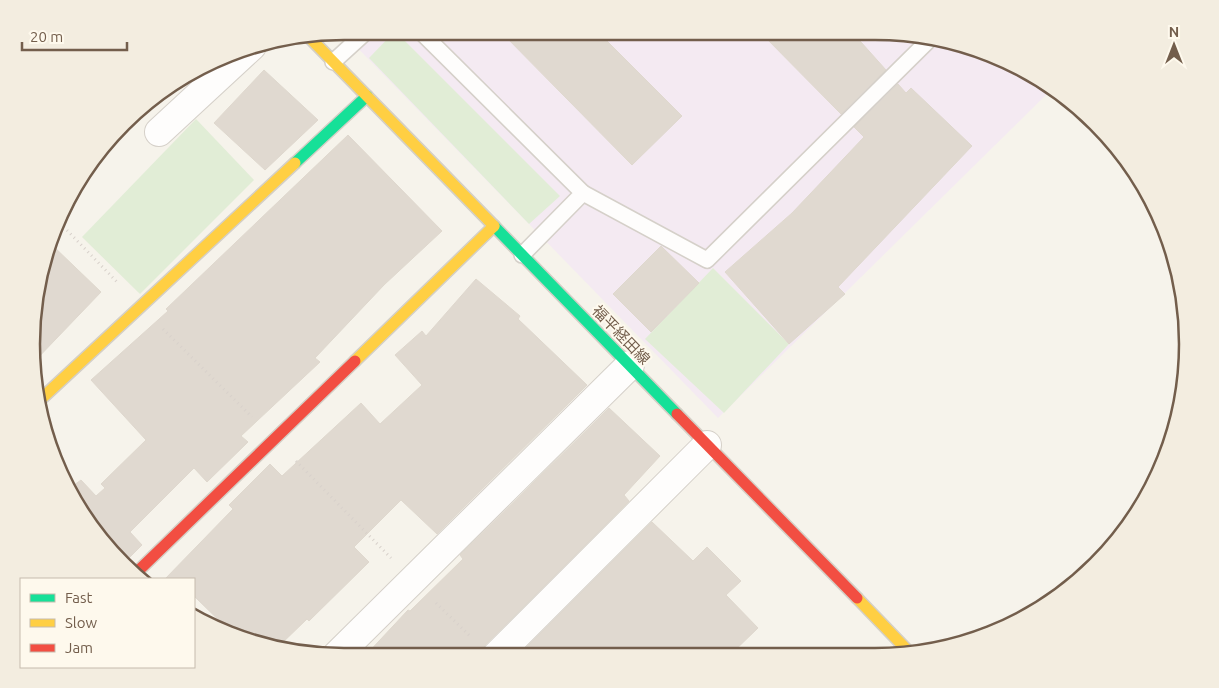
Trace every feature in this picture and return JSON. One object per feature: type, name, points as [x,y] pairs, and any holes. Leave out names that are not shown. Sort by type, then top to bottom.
[{"type":"street","name":"福平経田線","points":[[314,42],[903,646]]},
{"type":"street","points":[[159,132],[238,59]]},
{"type":"street","points":[[45,396],[366,96]]},
{"type":"street","points":[[140,569],[494,226]]},
{"type":"street","points":[[344,648],[630,365]]},
{"type":"street","points":[[504,648],[707,445]]},
{"type":"lane","points":[[333,62],[357,40]]},
{"type":"lane","points":[[429,40],[583,193],[707,260],[924,44]]},
{"type":"lane","points":[[522,255],[583,193]]},
{"type":"shaded area","points":[[350,40],[895,41],[934,46],[973,56],[1009,71],[1047,94],[718,418]]},
{"type":"green space","points":[[386,40],[404,40],[560,196],[529,224],[369,58]]},
{"type":"green space","points":[[196,119],[254,180],[140,294],[82,237]]},
{"type":"green space","points":[[713,268],[789,344],[724,413],[645,339]]},
{"type":"building","points":[[509,40],[606,40],[682,116],[632,165]]},
{"type":"building","points":[[768,40],[859,40],[886,70],[841,114]]},
{"type":"building","points":[[264,70],[318,120],[265,170],[214,123]]},
{"type":"building","points":[[898,84],[906,93],[911,88],[972,146],[838,287],[845,294],[789,344],[725,272],[792,213],[864,137],[854,127]]},
{"type":"building","points":[[348,135],[442,231],[384,285],[315,358],[320,362],[241,436],[248,442],[207,482],[194,468],[130,532],[142,545],[129,558],[91,513],[75,485],[81,480],[96,496],[105,488],[101,484],[146,440],[91,380],[168,311],[166,309]]},
{"type":"building","points":[[661,246],[699,283],[651,332],[613,294]]},
{"type":"building","points":[[55,248],[101,292],[41,355],[43,304],[50,265]]},
{"type":"building","points":[[476,279],[520,316],[518,319],[587,385],[437,534],[401,500],[354,547],[369,562],[309,621],[307,619],[283,642],[246,632],[220,622],[195,597],[195,578],[166,578],[233,509],[229,505],[270,464],[282,476],[361,403],[380,424],[422,385],[395,355],[422,331],[426,336]]},
{"type":"building","points":[[609,408],[660,456],[624,495],[629,501],[484,648],[372,648],[408,610],[410,611],[463,559],[460,555]]},
{"type":"building","points":[[652,522],[693,561],[707,547],[741,581],[726,595],[758,628],[737,648],[526,648]]},
{"type":"traffic: fast","points":[[295,163],[367,96]]},
{"type":"traffic: fast","points":[[494,226],[677,414]]},
{"type":"traffic: slow","points":[[314,42],[494,226]]},
{"type":"traffic: slow","points":[[45,396],[295,163]]},
{"type":"traffic: slow","points":[[355,361],[494,226]]},
{"type":"traffic: slow","points":[[857,598],[903,646]]},
{"type":"traffic: jam","points":[[140,569],[355,361]]},
{"type":"traffic: jam","points":[[677,414],[857,598]]}]
